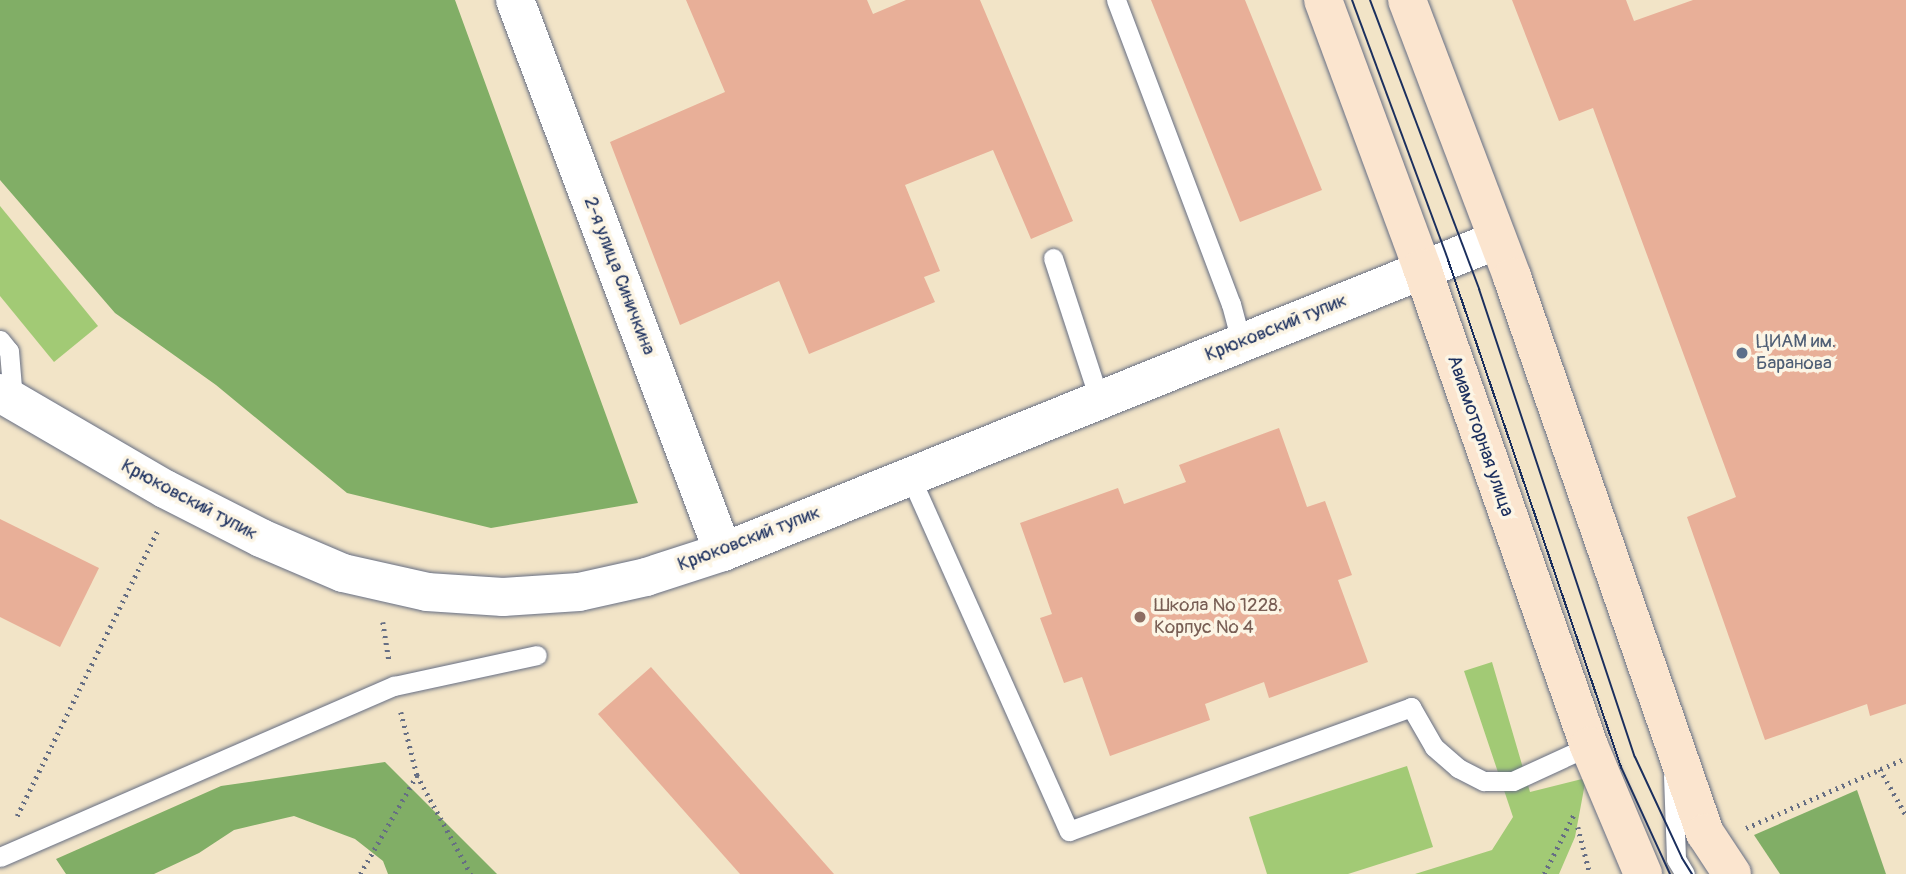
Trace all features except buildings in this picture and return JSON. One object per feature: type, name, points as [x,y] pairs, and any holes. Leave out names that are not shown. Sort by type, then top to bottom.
[{"type":"main road","name":"Авиамоторная улица","points":[[1323,0],[1422,268],[1589,747],[1642,872]]},
{"type":"main road","points":[[1407,0],[1497,240],[1672,739],[1724,831],[1732,874]]},
{"type":"street","name":"2-я улица Синичкина","points":[[515,0],[723,552]]},
{"type":"street","name":"Крюковский тупик","points":[[6,397],[165,489],[261,538],[343,572],[427,592],[503,597],[579,592],[646,577],[723,552],[1497,240]]},
{"type":"lane","points":[[1116,0],[1231,304],[1241,342]]},
{"type":"lane","points":[[1053,258],[1099,399]]},
{"type":"lane","points":[[0,340],[9,351],[6,397]]},
{"type":"lane","points":[[910,476],[1069,831],[1411,706],[1433,747],[1458,768],[1484,781],[1513,781],[1589,747]]},
{"type":"lane","points":[[0,857],[394,686],[537,655]]},
{"type":"lane","points":[[1672,739],[1676,859],[1685,874]]},
{"type":"path","points":[[12,827],[157,531]]},
{"type":"path","points":[[383,622],[394,686],[417,775],[471,874]]},
{"type":"path","points":[[1724,831],[1906,758]]},
{"type":"path","points":[[1880,769],[1906,815]]},
{"type":"path","points":[[360,874],[417,775]]},
{"type":"path","points":[[1575,814],[1590,874]]},
{"type":"green space","points":[[0,0],[455,0],[638,503],[491,528],[347,493],[216,385],[115,313],[0,180]]},
{"type":"green space","points":[[0,206],[98,326],[54,362],[0,296]]},
{"type":"green space","points":[[1492,662],[1530,792],[1586,778],[1575,837],[1559,874],[1415,874],[1492,850],[1513,817],[1464,671]]},
{"type":"green space","points":[[385,762],[497,874],[388,874],[383,861],[355,839],[294,816],[234,830],[199,853],[154,874],[66,874],[56,859],[221,786]]},
{"type":"green space","points":[[1407,766],[1433,847],[1348,874],[1267,874],[1249,817]]},
{"type":"green space","points":[[1857,790],[1886,874],[1780,874],[1754,835]]},
{"type":"tram line","points":[[1352,0],[1448,260],[1621,767],[1670,874]]},
{"type":"tram line","points":[[1370,0],[1479,289],[1635,757],[1692,874]]},
{"type":"place","name":"ЦИАМ им. Баранова","points":[[1742,353]]},
{"type":"place","name":"Школа № 1228. Корпус № 4","points":[[1140,617]]}]
